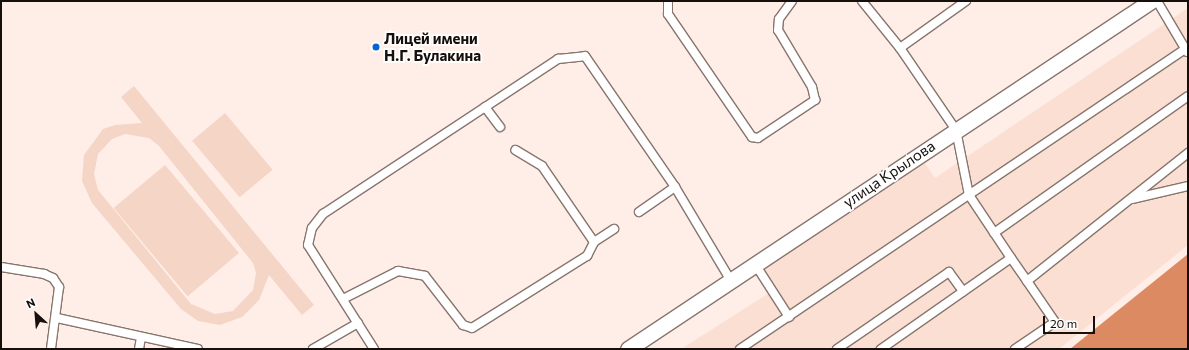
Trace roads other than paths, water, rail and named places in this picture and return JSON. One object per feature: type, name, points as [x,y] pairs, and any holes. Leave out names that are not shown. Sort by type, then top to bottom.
[{"type":"street","name":"улица Крылова","points":[[628,349],[1151,1]]},
{"type":"lane","points":[[668,1],[668,14],[752,137],[758,138],[815,100],[812,87],[778,30],[779,19],[792,1]]},
{"type":"lane","points":[[862,1],[900,48],[956,130],[969,195],[1054,322],[1015,349]]},
{"type":"lane","points":[[900,48],[966,1]]},
{"type":"lane","points":[[740,349],[1187,50],[1157,1]]},
{"type":"lane","points":[[374,349],[308,245],[312,228],[323,214],[558,59],[585,56],[675,187],[730,281]]},
{"type":"lane","points":[[994,233],[1188,96]]},
{"type":"lane","points":[[485,107],[500,127]]},
{"type":"lane","points":[[515,150],[542,166],[594,242]]},
{"type":"lane","points":[[1027,281],[1188,153]]},
{"type":"lane","points":[[1129,200],[1188,186]]},
{"type":"lane","points":[[639,212],[675,187]]},
{"type":"lane","points":[[343,299],[398,271],[425,276],[463,325],[472,328],[587,256],[594,242],[614,229]]},
{"type":"lane","points":[[881,349],[1011,258]]},
{"type":"lane","points":[[755,264],[789,317]]},
{"type":"lane","points":[[1,267],[53,278],[59,288],[57,318],[51,349]]},
{"type":"lane","points":[[837,349],[949,272],[964,291]]},
{"type":"lane","points":[[57,318],[141,338],[198,349]]},
{"type":"lane","points":[[313,349],[358,323]]},
{"type":"lane","points":[[139,349],[141,338]]},
{"type":"place","name":"Лицей имени Н.Г. Булакина","points":[[376,47]]}]
